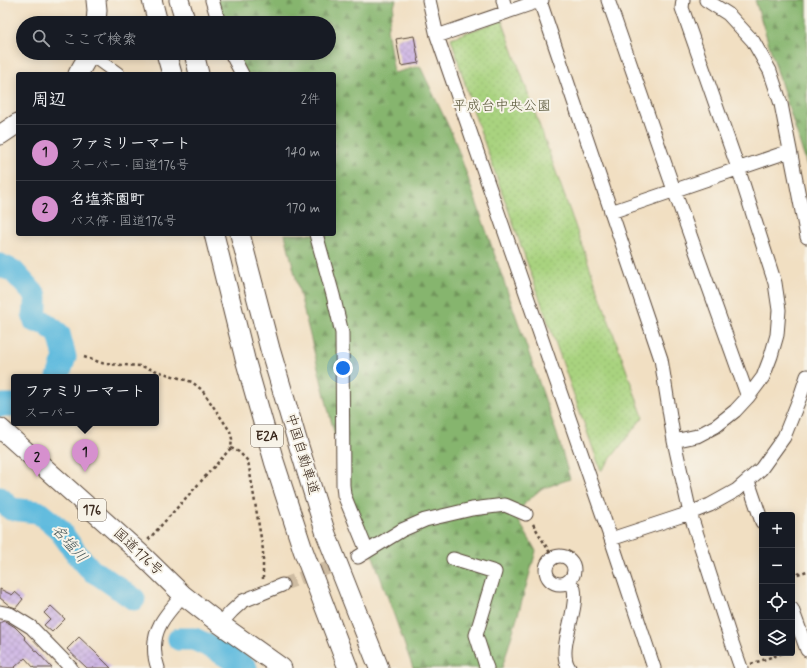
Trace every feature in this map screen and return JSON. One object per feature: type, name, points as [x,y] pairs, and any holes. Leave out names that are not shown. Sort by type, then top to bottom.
[{"type":"highway","points":[[96,0],[97,16]]},
{"type":"highway","points":[[152,0],[156,16]]},
{"type":"highway","points":[[179,0],[184,16]]},
{"type":"highway","points":[[79,72],[86,60]]},
{"type":"highway","points":[[168,60],[171,72]]},
{"type":"highway","points":[[196,60],[199,72]]},
{"type":"highway","points":[[0,135],[16,124]]},
{"type":"highway","name":"中国自動車道","points":[[214,236],[245,359],[274,461],[303,550],[348,668]]},
{"type":"highway","name":"中国自動車道","points":[[241,236],[270,349],[326,534],[379,668]]},
{"type":"highway","name":"国道176号","points":[[0,428],[138,551],[182,595],[282,668]]},
{"type":"street","points":[[212,0],[217,16]]},
{"type":"street","points":[[429,0],[437,36],[611,539],[654,668]]},
{"type":"street","points":[[437,36],[505,6],[541,0],[661,359],[674,441],[690,513],[741,668]]},
{"type":"street","points":[[608,0],[748,397]]},
{"type":"street","points":[[674,441],[697,436],[716,426],[735,411],[748,397],[763,377],[771,356],[777,335],[779,310],[776,283],[738,168],[682,8],[682,0]]},
{"type":"street","points":[[706,0],[728,14],[753,41],[770,71],[781,104],[807,237]]},
{"type":"street","points":[[99,60],[115,72]]},
{"type":"street","points":[[235,60],[241,72]]},
{"type":"street","points":[[611,212],[790,150]]},
{"type":"street","points":[[317,236],[342,333],[343,485],[344,495],[363,554],[402,530],[425,520],[472,509],[504,506],[526,514]]},
{"type":"street","points":[[611,539],[710,505],[737,490],[748,481],[761,469],[784,437],[807,376]]},
{"type":"street","points":[[748,481],[759,513]]},
{"type":"street","points":[[557,556],[567,557],[574,566],[574,571],[569,581],[559,584],[549,578],[546,568],[548,562],[557,556]]},
{"type":"street","points":[[453,559],[495,572],[476,635],[487,668]]},
{"type":"street","points":[[569,581],[574,588],[574,600],[564,653],[569,668]]},
{"type":"street","points":[[220,624],[243,601],[282,584]]},
{"type":"street","points":[[158,668],[154,651],[155,637],[160,625],[182,595]]},
{"type":"street","points":[[0,612],[10,614],[32,628],[71,668]]},
{"type":"street","points":[[795,616],[807,650]]},
{"type":"path","points":[[84,357],[105,364],[141,366],[192,382],[202,390],[230,431],[232,439],[231,448],[138,551]]},
{"type":"path","points":[[231,448],[239,452],[248,461],[263,550],[263,593]]},
{"type":"path","points":[[526,514],[553,558]]},
{"type":"path","points":[[795,575],[807,571]]},
{"type":"path","points":[[741,668],[775,656]]},
{"type":"green space","points":[[212,0],[396,0],[387,29],[394,73],[420,66],[454,138],[557,434],[570,479],[541,489],[526,502],[516,516],[536,551],[502,668],[413,668],[346,481],[285,236],[336,236],[336,72],[236,72],[232,60],[336,60],[336,16],[218,16]]},
{"type":"green space","points":[[755,0],[807,0],[807,166]]},
{"type":"green space","name":"平成台中央公園","points":[[502,20],[643,417],[601,471],[475,116],[451,38]]},
{"type":"building","points":[[414,36],[419,63],[401,66],[396,39]]},
{"type":"building","points":[[0,589],[12,595],[15,592],[23,599],[16,608],[10,606],[0,598]]},
{"type":"building","points":[[51,606],[65,619],[52,632],[44,625],[50,619],[44,613]]},
{"type":"building","points":[[3,621],[15,627],[52,668],[34,668],[25,658],[14,668],[0,668],[0,623]]},
{"type":"building","points":[[79,637],[111,668],[87,668],[67,649]]},
{"type":"waterway","name":"名塩川","points":[[0,265],[13,271],[36,296],[36,308],[33,314],[35,321],[45,323],[59,334],[65,357],[59,374]]},
{"type":"waterway","name":"名塩川","points":[[0,406],[11,405]]},
{"type":"waterway","name":"名塩川","points":[[0,498],[11,509],[38,512],[58,528],[77,554],[92,571],[134,599]]},
{"type":"waterway","name":"名塩川","points":[[179,639],[194,639],[213,648],[246,668]]},
{"type":"tunnel","points":[[282,585],[358,557]]},
{"type":"place","name":"ファミリーマート","points":[[85,472]]},
{"type":"place","name":"名塩茶園町","points":[[37,477]]}]
